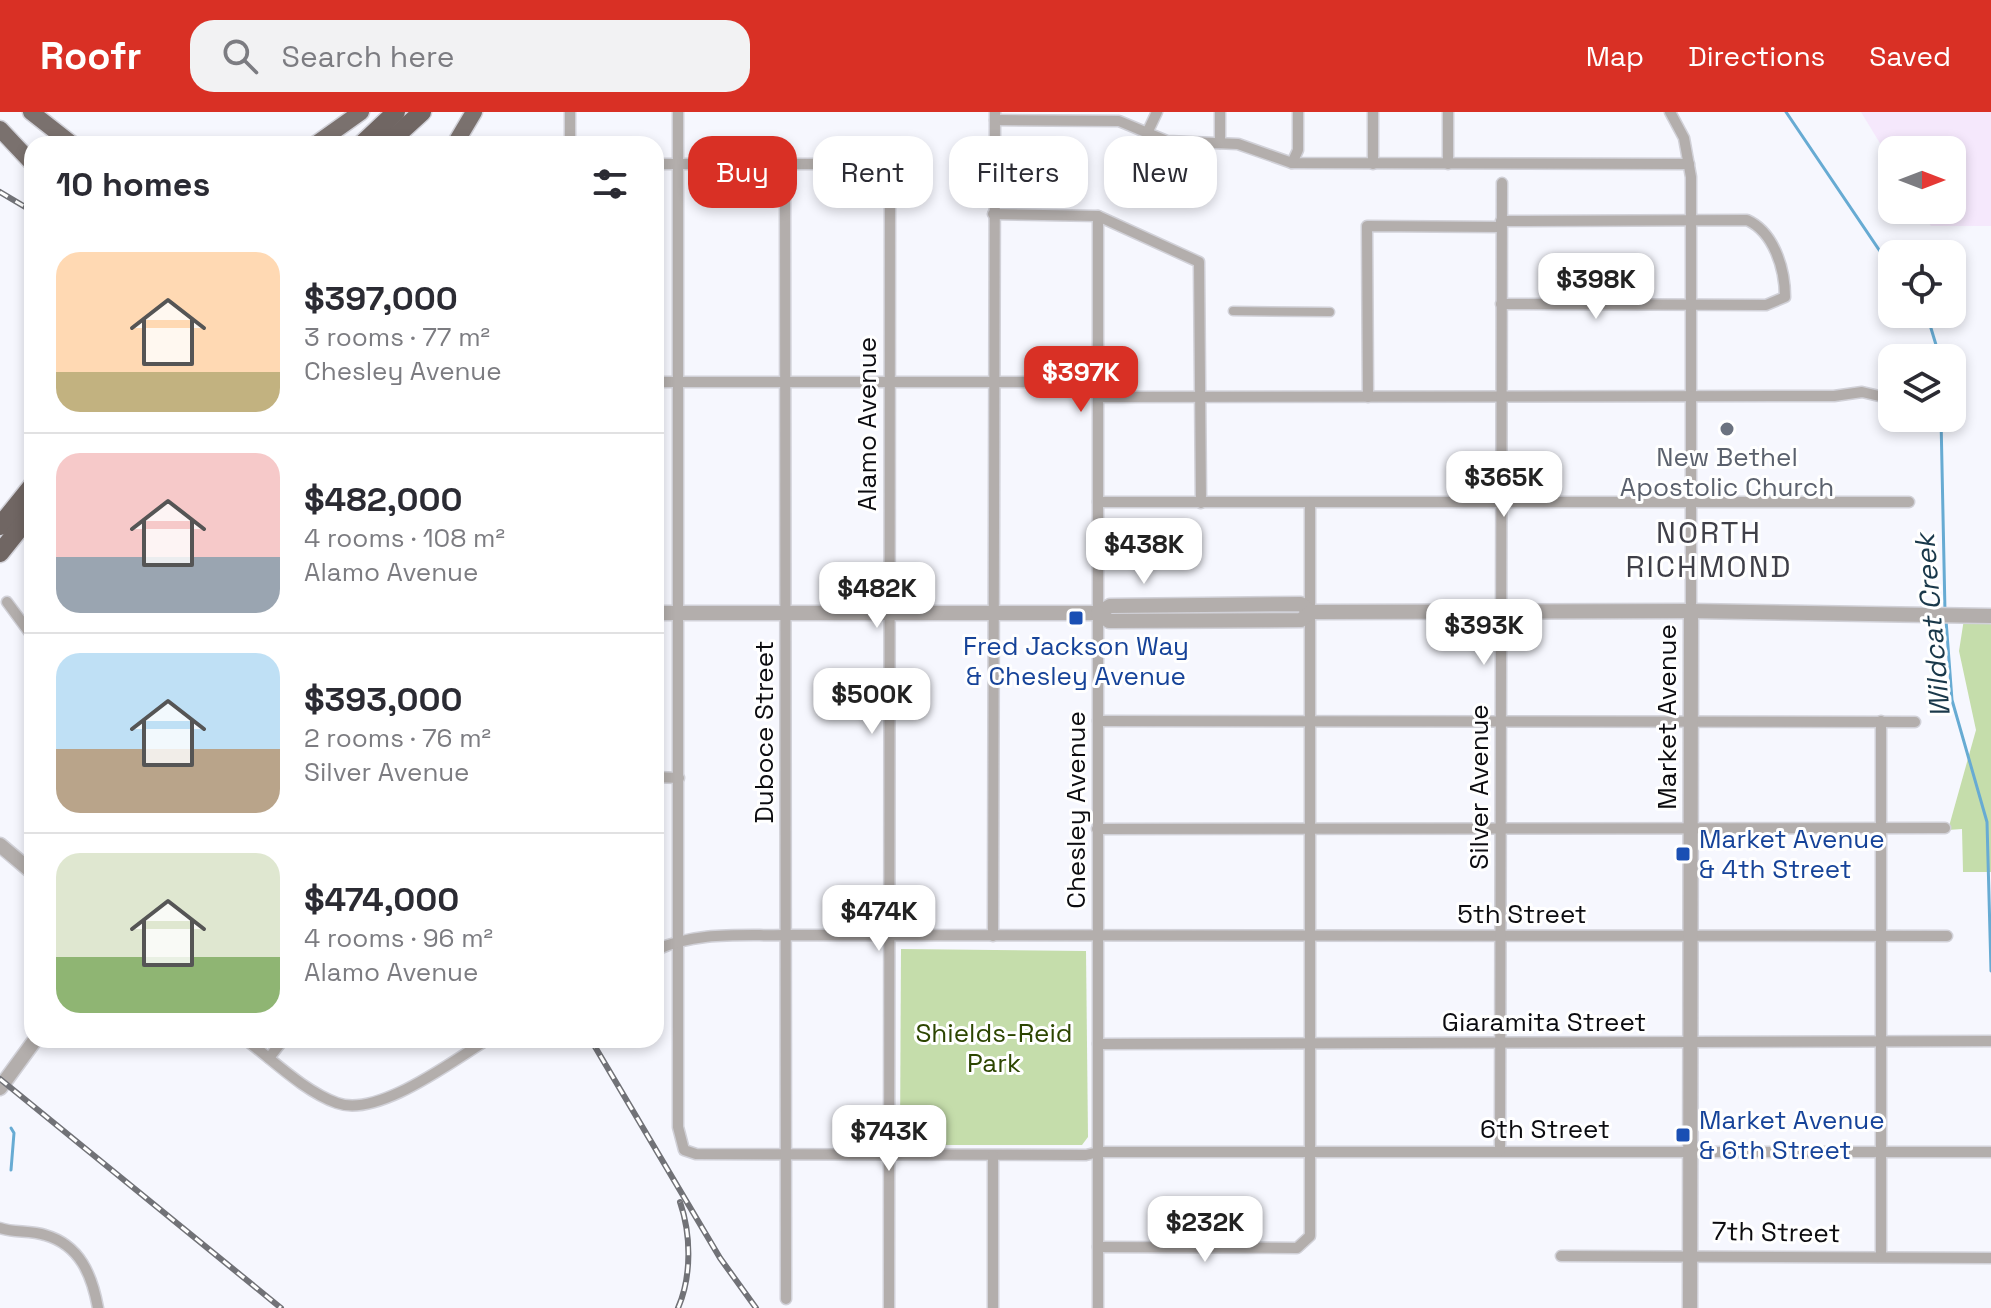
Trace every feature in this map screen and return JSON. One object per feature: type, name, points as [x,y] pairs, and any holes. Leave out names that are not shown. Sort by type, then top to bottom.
[{"type":"highway","points":[[370,136],[396,112]]},
{"type":"highway","points":[[396,136],[422,112]]},
{"type":"highway","points":[[0,526],[24,496]]},
{"type":"highway","points":[[0,553],[24,523]]},
{"type":"main road","points":[[31,112],[62,136]]},
{"type":"main road","points":[[327,136],[361,112]]},
{"type":"main road","points":[[460,136],[474,112]]},
{"type":"main road","points":[[0,129],[24,154]]},
{"type":"street","points":[[570,112],[570,136]]},
{"type":"street","points":[[664,946],[678,940],[678,112]]},
{"type":"street","points":[[1148,131],[1157,112]]},
{"type":"street","points":[[1220,112],[1220,143]]},
{"type":"street","points":[[1292,163],[1298,150],[1298,112]]},
{"type":"street","points":[[1373,112],[1373,164]]},
{"type":"street","points":[[1448,112],[1448,164]]},
{"type":"street","name":"Market Avenue","points":[[1670,112],[1684,138],[1689,164],[1691,221],[1690,1308]]},
{"type":"street","points":[[993,936],[995,116],[1060,116],[1119,121],[1167,141],[1238,144],[1292,163],[1689,164]]},
{"type":"street","points":[[664,164],[688,164]]},
{"type":"street","name":"Alamo Avenue","points":[[797,164],[890,164],[889,1308]]},
{"type":"street","name":"Silver Avenue","points":[[1500,1151],[1502,183]]},
{"type":"street","name":"Duboce Street","points":[[785,208],[786,1299]]},
{"type":"street","points":[[993,214],[1098,216],[1199,262],[1201,503]]},
{"type":"street","name":"Chesley Avenue","points":[[1098,216],[1098,1308]]},
{"type":"street","points":[[1368,397],[1367,226],[1747,220],[1761,226],[1785,273],[1785,297],[1766,305],[1501,304]]},
{"type":"street","points":[[1233,311],[1330,312]]},
{"type":"street","points":[[664,382],[1098,382]]},
{"type":"street","points":[[1098,397],[1691,397],[1834,396],[1862,392],[1878,396]]},
{"type":"street","points":[[1098,502],[1909,502]]},
{"type":"street","points":[[1098,1247],[1297,1248],[1304,1245],[1310,1236],[1310,503]]},
{"type":"street","points":[[7,602],[24,625]]},
{"type":"street","points":[[664,613],[1098,613],[1110,606],[1301,604],[1311,612],[1691,611],[1991,616]]},
{"type":"street","points":[[1098,721],[1915,722]]},
{"type":"street","points":[[1881,721],[1881,1257]]},
{"type":"street","points":[[664,777],[679,778]]},
{"type":"street","points":[[1097,829],[1945,828]]},
{"type":"street","points":[[0,845],[24,865]]},
{"type":"street","name":"5th Street","points":[[678,940],[786,935],[1947,936]]},
{"type":"street","name":"6th Street","points":[[678,940],[678,1127],[684,1150],[696,1154],[993,1156],[1086,1155],[1099,1152],[1991,1152]]},
{"type":"street","name":"Giaramita Street","points":[[1098,1044],[1991,1041]]},
{"type":"street","points":[[0,1088],[29,1048]]},
{"type":"street","points":[[256,1048],[318,1095],[341,1105],[366,1105],[392,1097],[474,1048]]},
{"type":"street","points":[[269,1058],[277,1048]]},
{"type":"street","points":[[993,1156],[993,1308]]},
{"type":"street","points":[[0,1228],[44,1234],[66,1246],[86,1266],[98,1308]]},
{"type":"street","name":"7th Street","points":[[1561,1256],[1991,1258]]},
{"type":"shaded area","points":[[1861,112],[1991,112],[1991,226],[1930,224],[1966,224],[1966,136],[1878,136],[1878,140]]},
{"type":"green space","points":[[1964,619],[1991,620],[1991,872],[1963,872],[1962,829],[1948,830],[1976,730],[1959,651]]},
{"type":"green space","name":"Shields-Reid Park","points":[[901,949],[1086,951],[1088,1137],[1082,1145],[900,1145]]},
{"type":"waterway","name":"Wildcat Creek","points":[[1786,112],[1878,248]]},
{"type":"waterway","name":"Wildcat Creek","points":[[1931,328],[1936,344]]},
{"type":"waterway","name":"Wildcat Creek","points":[[1941,432],[1945,612]]},
{"type":"waterway","name":"Wildcat Creek","points":[[1946,620],[1952,700],[1987,822],[1991,971]]},
{"type":"waterway","points":[[11,1128],[14,1133],[11,1170]]},
{"type":"railway","points":[[0,192],[24,206]]},
{"type":"railway","points":[[596,1048],[720,1258],[756,1308]]},
{"type":"railway","points":[[0,1079],[281,1308]]},
{"type":"railway","points":[[678,1308],[688,1269],[686,1228],[680,1202]]},
{"type":"place","name":"New Bethel Apostolic Church","points":[[1727,429]]},
{"type":"place","name":"Fred Jackson Way & Chesley Avenue","points":[[1076,618]]},
{"type":"place","name":"Market Avenue & 4th Street","points":[[1683,854]]},
{"type":"place","name":"Market Avenue & 6th Street","points":[[1683,1135]]},
{"type":"district","name":"NORTH RICHMOND","points":[[1709,549]]}]
